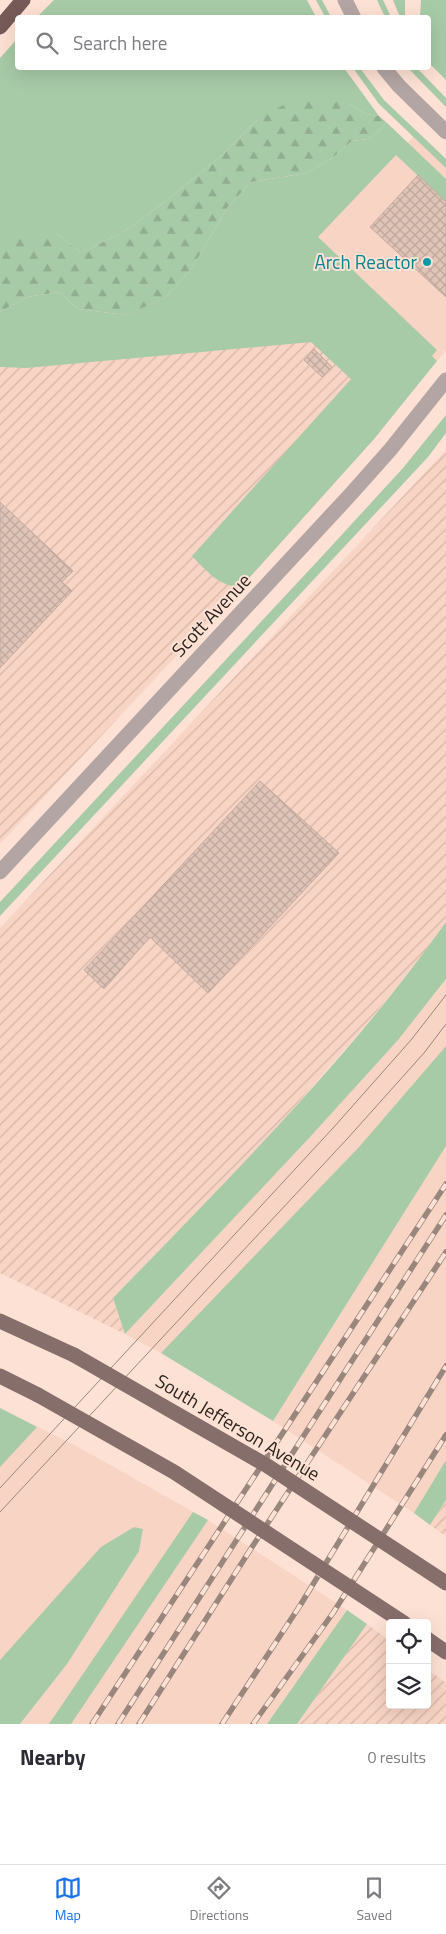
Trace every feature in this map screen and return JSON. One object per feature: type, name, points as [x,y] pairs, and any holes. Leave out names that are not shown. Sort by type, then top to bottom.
[{"type":"highway","points":[[0,22],[21,2]]},
{"type":"highway","points":[[0,27],[21,2]]},
{"type":"main road","name":"South Jefferson Avenue","points":[[0,1321],[74,1356],[266,1465],[446,1584]]},
{"type":"main road","points":[[0,1376],[38,1395],[174,1472],[398,1619]]},
{"type":"main road","points":[[431,1642],[446,1652]]},
{"type":"street","points":[[345,0],[352,15]]},
{"type":"street","points":[[386,70],[398,86],[446,132]]},
{"type":"street","name":"Scott Avenue","points":[[0,872],[350,495],[390,450],[446,380]]},
{"type":"shaded area","points":[[418,132],[446,159],[446,350],[430,369],[302,252]]},
{"type":"shaded area","points":[[302,252],[430,369],[374,439],[241,587],[0,844],[0,354]]},
{"type":"shaded area","points":[[446,450],[446,922],[422,956],[361,1031],[254,1153],[113,1298],[125,1334],[0,1273],[0,928]]},
{"type":"shaded area","points":[[446,979],[446,1046],[359,1147],[161,1353],[125,1334],[311,1136],[398,1040]]},
{"type":"shaded area","points":[[446,1146],[446,1460],[414,1513],[273,1421]]},
{"type":"shaded area","points":[[0,1408],[78,1447],[208,1520],[347,1610],[267,1724],[20,1724],[67,1664],[139,1551],[143,1529],[134,1527],[46,1610],[0,1660]]},
{"type":"shaded area","points":[[446,1500],[446,1536],[430,1525]]},
{"type":"shaded area","points":[[367,1624],[386,1638],[386,1709],[431,1709],[431,1672],[446,1683],[446,1724],[297,1724]]},
{"type":"green space","points":[[54,0],[307,0],[315,15],[39,15]]},
{"type":"green space","points":[[316,0],[322,0],[330,15],[324,15]]},
{"type":"green space","points":[[377,0],[383,0],[390,15],[384,15]]},
{"type":"green space","points":[[393,0],[405,0],[405,15],[399,15]]},
{"type":"green space","points":[[421,0],[446,0],[446,80],[431,65],[431,15],[420,15]]},
{"type":"green space","points":[[15,41],[15,70],[345,70],[379,116],[366,114],[349,104],[257,120],[221,156],[130,228],[82,253],[57,234],[0,234],[0,58]]},
{"type":"green space","points":[[354,70],[362,70],[384,100],[446,159],[446,168],[379,104]]},
{"type":"green space","points":[[410,70],[419,70],[446,98],[446,107]]},
{"type":"green space","points":[[319,97],[349,104],[366,114],[379,116],[386,122],[379,131],[368,139],[352,141],[331,159],[307,173],[251,182],[227,208],[192,268],[165,298],[126,315],[78,309],[59,292],[27,297],[0,312],[0,234],[57,234],[82,253],[130,228],[221,156],[257,120],[292,100]]},
{"type":"green space","points":[[386,122],[446,179],[446,202],[396,155],[318,237],[437,350],[432,356],[437,361],[374,439],[241,587],[226,584],[208,573],[192,556],[351,379],[311,342],[26,368],[0,367],[0,312],[27,297],[59,292],[78,309],[126,315],[165,298],[192,268],[227,208],[251,182],[307,173],[331,159],[352,141],[368,139],[379,131]]},
{"type":"green space","points":[[446,415],[446,433],[428,457],[0,916],[0,902],[403,468]]},
{"type":"green space","points":[[446,922],[446,979],[398,1040],[311,1136],[125,1334],[113,1298],[244,1162],[329,1070],[409,973]]},
{"type":"green space","points":[[446,1046],[446,1146],[273,1421],[161,1353],[359,1147]]},
{"type":"green space","points":[[0,1408],[37,1427],[0,1467]]},
{"type":"green space","points":[[446,1460],[446,1500],[430,1525],[414,1513]]},
{"type":"green space","points":[[193,1512],[208,1520],[71,1724],[49,1724]]},
{"type":"green space","points":[[134,1527],[143,1529],[139,1551],[67,1664],[20,1724],[0,1724],[0,1660],[101,1547]]},
{"type":"green space","points":[[347,1610],[367,1624],[297,1724],[267,1724]]},
{"type":"building","name":"Arch Reactor","points":[[418,175],[446,202],[446,297],[370,227]]},
{"type":"building","points":[[314,349],[332,367],[322,377],[304,360]]},
{"type":"building","points":[[0,502],[73,571],[62,582],[72,591],[0,668]]},
{"type":"building","points":[[260,781],[339,853],[208,993],[150,937],[104,989],[84,970]]},
{"type":"tram line","points":[[0,1488],[334,1127],[411,1040],[446,995]]},
{"type":"tram line","points":[[0,1512],[347,1139],[424,1053],[446,1024]]},
{"type":"railway","points":[[92,1724],[446,1184]]},
{"type":"railway","points":[[118,1724],[446,1215]]},
{"type":"railway","points":[[139,1724],[252,1547],[446,1252]]},
{"type":"railway","points":[[222,1724],[301,1604],[446,1366]]},
{"type":"railway","points":[[253,1724],[333,1613],[446,1435]]},
{"type":"place","name":"Arch Reactor","points":[[427,262]]}]
